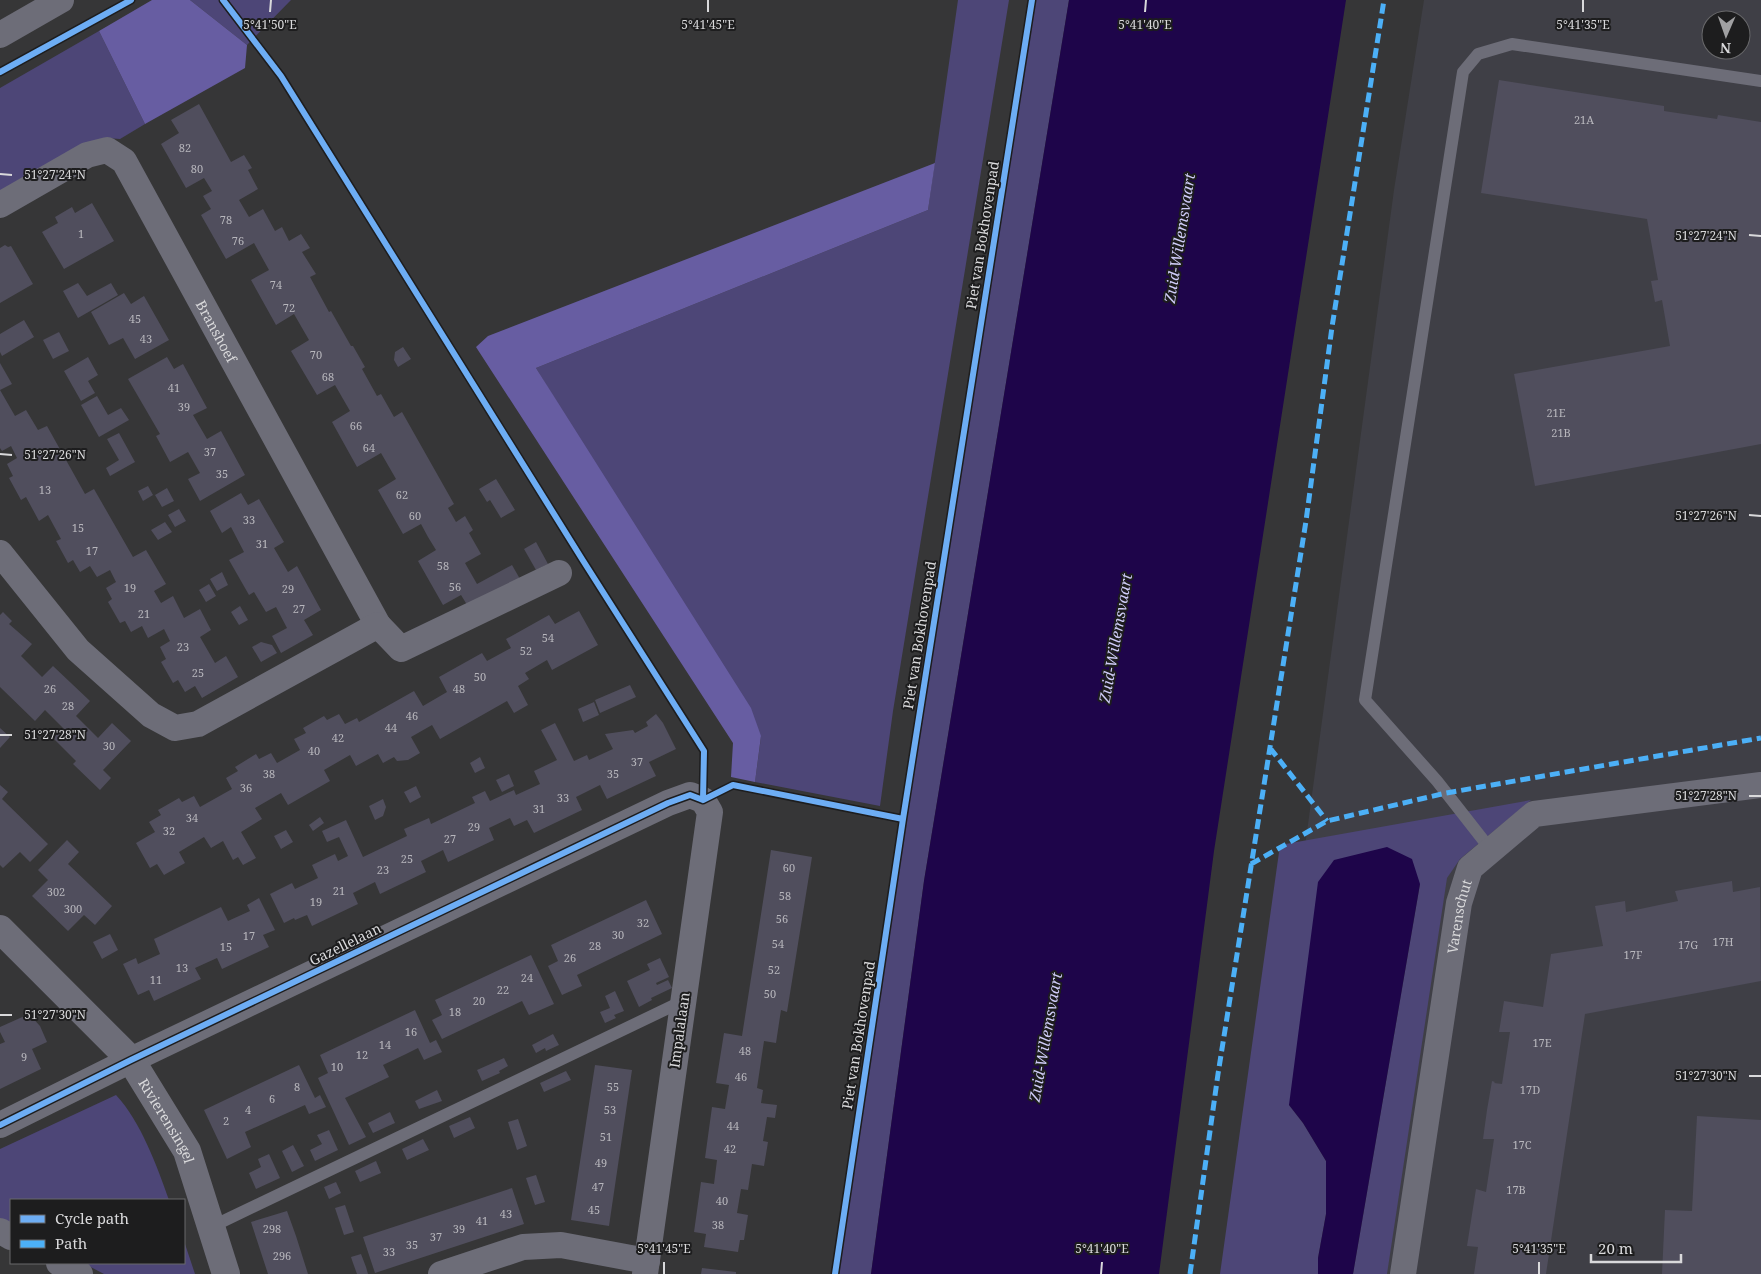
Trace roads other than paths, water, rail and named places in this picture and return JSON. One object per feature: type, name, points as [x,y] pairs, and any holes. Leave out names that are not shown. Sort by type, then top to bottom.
[{"type":"street","points":[[0,35],[61,0]]},
{"type":"street","name":"Branshoef","points":[[0,205],[87,155],[107,150],[124,160],[378,625],[401,649],[559,573]]},
{"type":"street","points":[[0,553],[78,650],[150,715],[175,728],[198,724],[378,625]]},
{"type":"street","name":"Varenschut","points":[[1403,1274],[1459,902],[1470,868],[1534,814],[1761,785]]},
{"type":"street","name":"Gazellelaan","points":[[0,1125],[131,1060],[668,803],[690,795],[703,800]]},
{"type":"street","name":"Impalalaan","points":[[441,1274],[523,1247],[561,1245],[646,1268],[710,812],[703,800]]},
{"type":"street","name":"Rivierensingel","points":[[0,930],[131,1060],[187,1151],[226,1274]]},
{"type":"street","points":[[61,1264],[80,1274]]},
{"type":"lane","points":[[1491,850],[1437,781],[1364,700],[1463,72],[1478,54],[1512,44],[1761,81]]},
{"type":"lane","points":[[211,1227],[683,1000]]},
{"type":"water","name":"Zuid-Willemsvaart","points":[[1069,0],[1346,0],[1214,851],[1159,1274],[871,1274],[924,881]]},
{"type":"water","points":[[1387,847],[1412,859],[1420,884],[1353,1274],[1318,1274],[1318,1258],[1326,1214],[1326,1161],[1303,1123],[1289,1105],[1318,882],[1334,860]]}]
